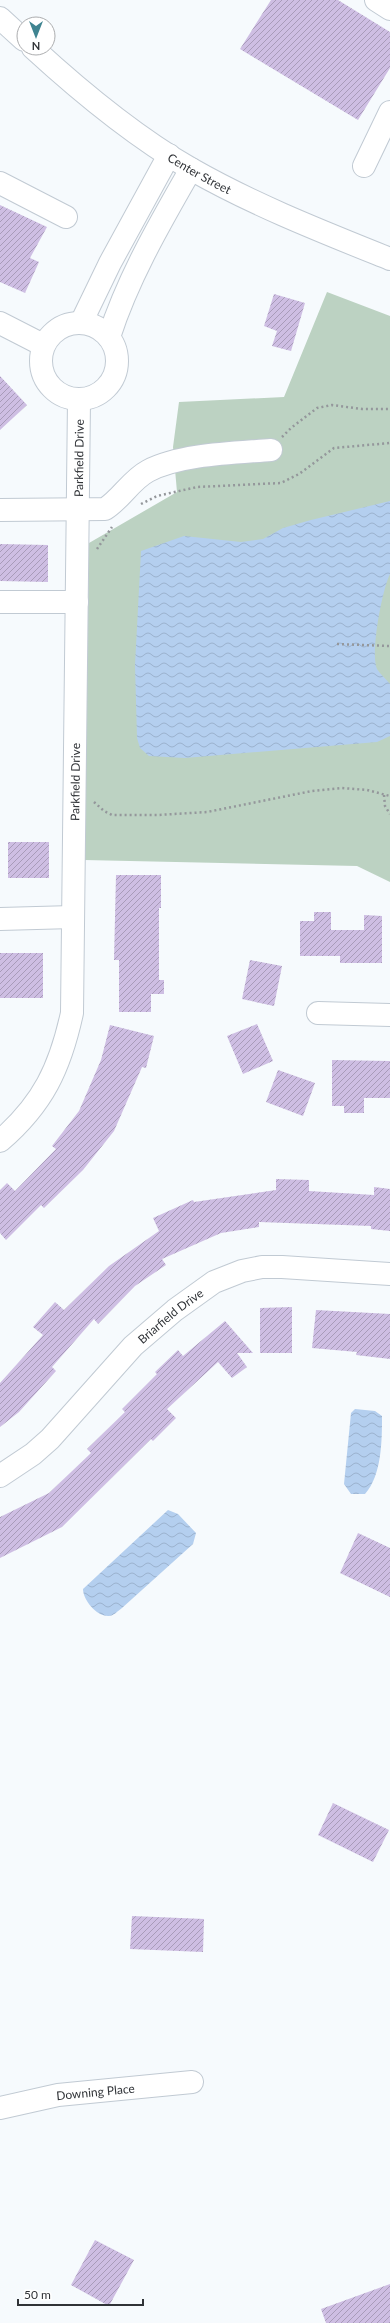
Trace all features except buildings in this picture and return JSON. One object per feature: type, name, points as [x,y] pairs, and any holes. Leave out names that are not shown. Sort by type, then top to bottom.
[{"type":"street","points":[[376,0],[390,9]]},
{"type":"street","points":[[0,18],[16,33]]},
{"type":"street","name":"Center Street","points":[[42,56],[119,121],[191,169],[238,194],[390,259]]},
{"type":"street","points":[[364,166],[390,112]]},
{"type":"street","points":[[81,323],[110,263],[169,155]]},
{"type":"street","points":[[109,338],[129,284],[191,169]]},
{"type":"street","points":[[0,183],[66,217]]},
{"type":"street","points":[[0,323],[44,345]]},
{"type":"street","points":[[70,323],[81,323],[102,330],[109,338],[116,354],[116,373],[110,384],[102,392],[91,398],[79,400],[65,398],[54,391],[45,381],[40,368],[40,355],[51,334],[60,327],[70,323]]},
{"type":"street","name":"Parkfield Drive","points":[[0,1141],[33,1109],[45,1091],[61,1056],[72,1012],[77,602],[76,511],[79,400]]},
{"type":"street","points":[[0,510],[76,511],[105,509],[114,503],[147,472],[160,465],[209,455],[271,450]]},
{"type":"street","points":[[0,602],[77,602]]},
{"type":"street","points":[[0,919],[73,917]]},
{"type":"street","points":[[318,1013],[390,1015]]},
{"type":"street","name":"Briarfield Drive","points":[[0,1476],[33,1454],[62,1427],[90,1391],[132,1346],[175,1310],[214,1282],[242,1271],[282,1267],[390,1274]]},
{"type":"street","name":"Downing Place","points":[[0,2108],[58,2095],[192,2082]]},
{"type":"path","points":[[271,450],[291,428],[317,408],[332,405],[362,409],[390,408],[390,403]]},
{"type":"path","points":[[137,505],[157,496],[197,487],[281,484],[299,474],[334,448],[390,443]]},
{"type":"path","points":[[107,532],[115,524]]},
{"type":"path","points":[[337,644],[390,646]]},
{"type":"path","points":[[112,815],[158,816],[207,812],[277,797],[342,788],[367,790],[390,796]]},
{"type":"path","points":[[384,795],[385,806],[390,814]]},
{"type":"green space","points":[[327,292],[390,316],[390,882],[357,866],[84,860],[89,543],[177,492],[173,447],[179,402],[284,397]]},
{"type":"water","points":[[390,501],[390,574],[384,593],[378,622],[375,661],[377,669],[390,684],[390,736],[377,742],[185,758],[149,756],[140,748],[137,738],[135,665],[141,551],[184,536],[241,542],[263,539],[283,528]]},
{"type":"water","points":[[355,1409],[375,1411],[382,1416],[382,1436],[378,1467],[371,1486],[365,1494],[351,1494],[344,1484],[351,1413]]},
{"type":"water","points":[[168,1510],[178,1514],[196,1533],[193,1544],[116,1613],[111,1616],[104,1616],[100,1614],[88,1603],[83,1589]]}]
